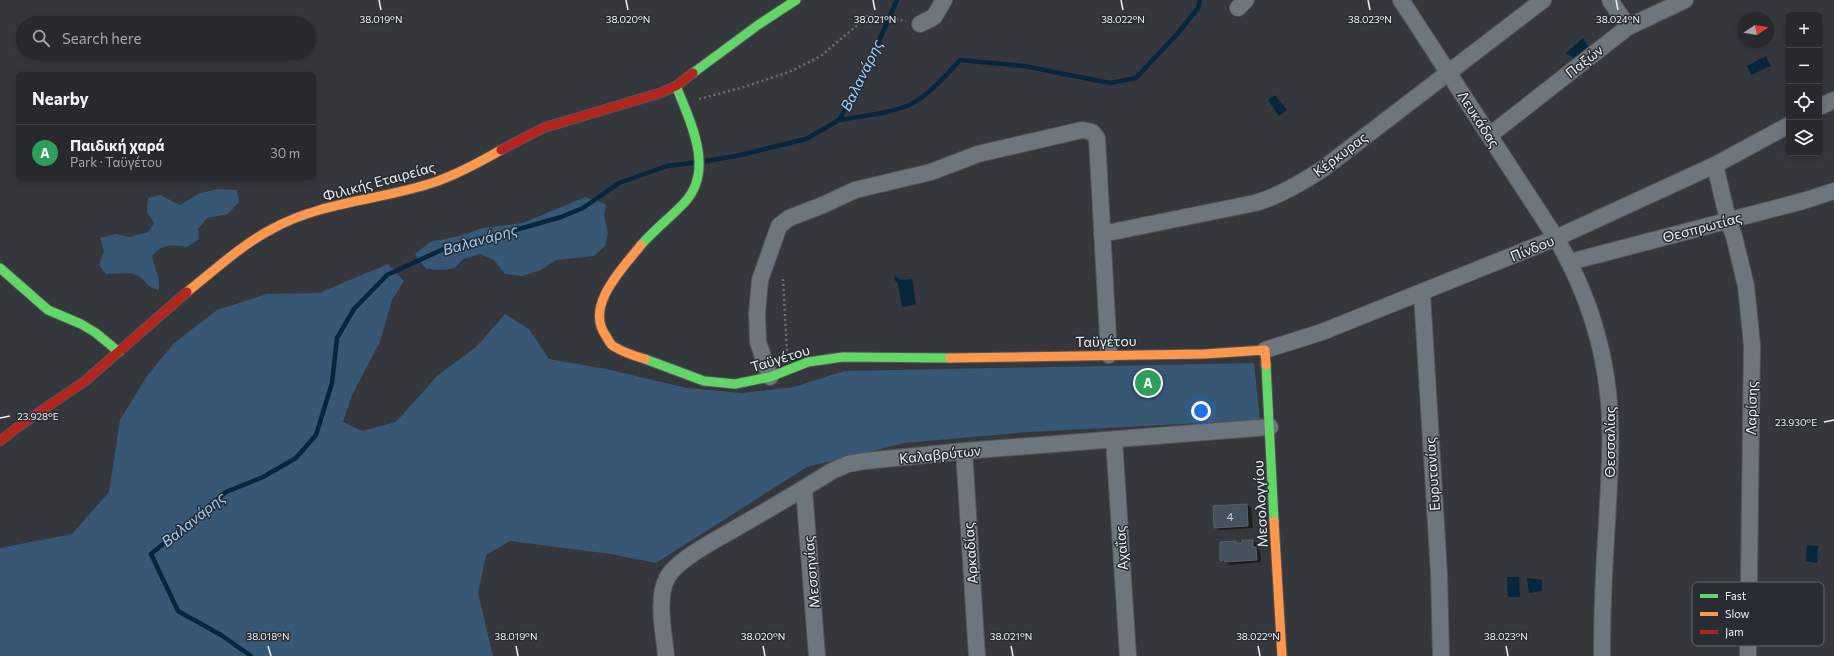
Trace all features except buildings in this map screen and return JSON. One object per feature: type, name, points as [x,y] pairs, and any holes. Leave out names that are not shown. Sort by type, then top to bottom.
[{"type":"street","name":"Φιλικής Εταιρείας","points":[[0,441],[19,426],[85,381],[179,300],[254,239],[273,228],[311,213],[436,182],[470,167],[516,140],[543,128],[651,96],[676,86],[758,24],[796,0]]},
{"type":"street","points":[[920,24],[934,17],[944,0]]},
{"type":"street","name":"Λευκάδας","points":[[1401,0],[1556,238]]},
{"type":"street","name":"Κέρκυρας","points":[[1102,234],[1232,208],[1267,200],[1279,194],[1324,168],[1543,0]]},
{"type":"street","points":[[1610,0],[1628,27]]},
{"type":"street","name":"Παξών","points":[[1490,135],[1628,27],[1685,0]]},
{"type":"street","name":"Ταϋγέτου","points":[[676,86],[698,148],[699,169],[695,186],[686,201],[642,244],[609,286],[602,302],[599,316],[602,331],[612,345],[630,354],[704,381],[735,384],[770,377],[808,362],[843,357],[990,358],[1204,354],[1265,350]]},
{"type":"street","points":[[1822,106],[1834,100]]},
{"type":"street","name":"Πίνδου","points":[[1265,350],[1322,332],[1556,238],[1716,164],[1786,127]]},
{"type":"street","points":[[770,377],[758,342],[757,313],[760,280],[779,226],[789,218],[855,190],[930,172],[978,154],[1057,135],[1088,130],[1097,138],[1109,355]]},
{"type":"street","name":"Λαρίσης","points":[[1716,164],[1728,220],[1734,236],[1746,286],[1752,345],[1749,582]]},
{"type":"street","name":"Θεσπρωτίας","points":[[1570,262],[1803,201],[1834,191]]},
{"type":"street","name":"Θεσσαλίας","points":[[1556,238],[1570,262],[1583,292],[1596,332],[1606,374],[1610,406],[1611,451],[1603,590],[1602,656]]},
{"type":"street","points":[[0,268],[48,310],[81,324],[96,333],[119,352]]},
{"type":"street","name":"Ευρυτανίας","points":[[1422,292],[1439,574],[1441,656]]},
{"type":"street","name":"Μεσολογγίου","points":[[1265,350],[1282,656]]},
{"type":"street","name":"Καλαβρύτων","points":[[666,656],[661,601],[663,588],[667,577],[682,562],[704,547],[832,471],[854,463],[964,451],[1270,427]]},
{"type":"street","name":"Αχαΐας","points":[[1114,440],[1128,656]]},
{"type":"street","name":"Αρκαδίας","points":[[964,451],[977,656]]},
{"type":"street","name":"Μεσσηνίας","points":[[804,489],[818,656]]},
{"type":"street","name":"Λαρίσης","points":[[1748,646],[1748,656]]},
{"type":"path","points":[[683,104],[714,94],[744,87],[789,72],[822,56],[869,15],[920,24]]},
{"type":"path","points":[[783,279],[788,369]]},
{"type":"shaded area","points":[[1583,38],[1589,47],[1575,59],[1566,53]]},
{"type":"shaded area","points":[[1766,56],[1771,66],[1751,75],[1747,66]]},
{"type":"shaded area","points":[[1275,95],[1287,110],[1279,116],[1268,100]]},
{"type":"shaded area","points":[[217,189],[237,190],[239,202],[228,214],[207,218],[198,229],[199,239],[187,247],[164,247],[152,256],[158,277],[159,290],[151,288],[135,274],[106,274],[99,265],[104,251],[100,238],[115,234],[130,237],[148,232],[154,223],[147,212],[148,198],[160,195],[180,205],[198,194]]},
{"type":"shaded area","points":[[585,197],[606,204],[604,216],[608,233],[605,246],[594,256],[556,260],[541,270],[522,276],[505,274],[494,260],[480,254],[463,259],[455,268],[444,270],[426,269],[415,254],[430,242],[459,236],[483,228],[523,223]]},
{"type":"shaded area","points":[[388,264],[404,281],[392,300],[380,342],[352,395],[343,422],[362,431],[396,422],[437,376],[476,347],[505,314],[529,329],[549,359],[606,369],[687,388],[742,393],[794,387],[844,371],[1254,363],[1260,420],[1028,432],[905,443],[807,467],[656,563],[611,554],[510,541],[486,555],[478,593],[493,656],[0,656],[0,548],[72,534],[109,492],[120,420],[147,376],[174,343],[217,310],[267,294],[319,293]]},
{"type":"shaded area","points":[[895,276],[901,280],[912,279],[916,304],[902,307],[898,284],[894,279]]},
{"type":"shaded area","points":[[1807,545],[1818,546],[1817,563],[1806,561]]},
{"type":"shaded area","points":[[1507,577],[1519,577],[1520,597],[1508,597]]},
{"type":"shaded area","points":[[1527,578],[1542,580],[1542,591],[1529,593]]},
{"type":"waterway","name":"Βαλανάρης","points":[[706,161],[736,156],[806,139],[839,120],[862,79],[897,0]]},
{"type":"waterway","points":[[839,120],[884,113],[909,105],[930,91],[960,60],[1024,66],[1110,83],[1136,78],[1178,33],[1198,8],[1200,0]]},
{"type":"waterway","name":"Βαλανάρης","points":[[251,656],[221,635],[178,611],[151,554],[226,492],[263,477],[296,458],[316,435],[332,383],[337,338],[354,309],[387,275],[448,247],[561,217],[583,208],[619,183],[667,166],[692,163]]},
{"type":"traffic: fast","points":[[693,73],[758,25],[796,0]]},
{"type":"traffic: fast","points":[[641,245],[685,202],[694,189],[698,175],[699,160],[697,145],[688,114],[676,86]]},
{"type":"traffic: fast","points":[[0,268],[48,310],[81,324],[96,333],[119,352]]},
{"type":"traffic: fast","points":[[645,359],[704,381],[735,384],[770,377],[808,362],[843,357],[950,358]]},
{"type":"traffic: fast","points":[[1266,365],[1274,521]]},
{"type":"traffic: slow","points":[[187,292],[250,242],[291,220],[311,212],[395,193],[435,182],[460,172],[501,150]]},
{"type":"traffic: slow","points":[[641,245],[608,288],[600,312],[600,324],[612,345],[625,352],[645,359]]},
{"type":"traffic: slow","points":[[950,358],[1204,354],[1265,350],[1266,365]]},
{"type":"traffic: slow","points":[[1274,521],[1282,656]]},
{"type":"traffic: jam","points":[[501,150],[543,128],[660,93],[676,86],[693,73]]},
{"type":"traffic: jam","points":[[0,441],[19,426],[85,381],[187,292]]},
{"type":"place","name":"Παιδική χαρά","points":[[1148,383]]}]
